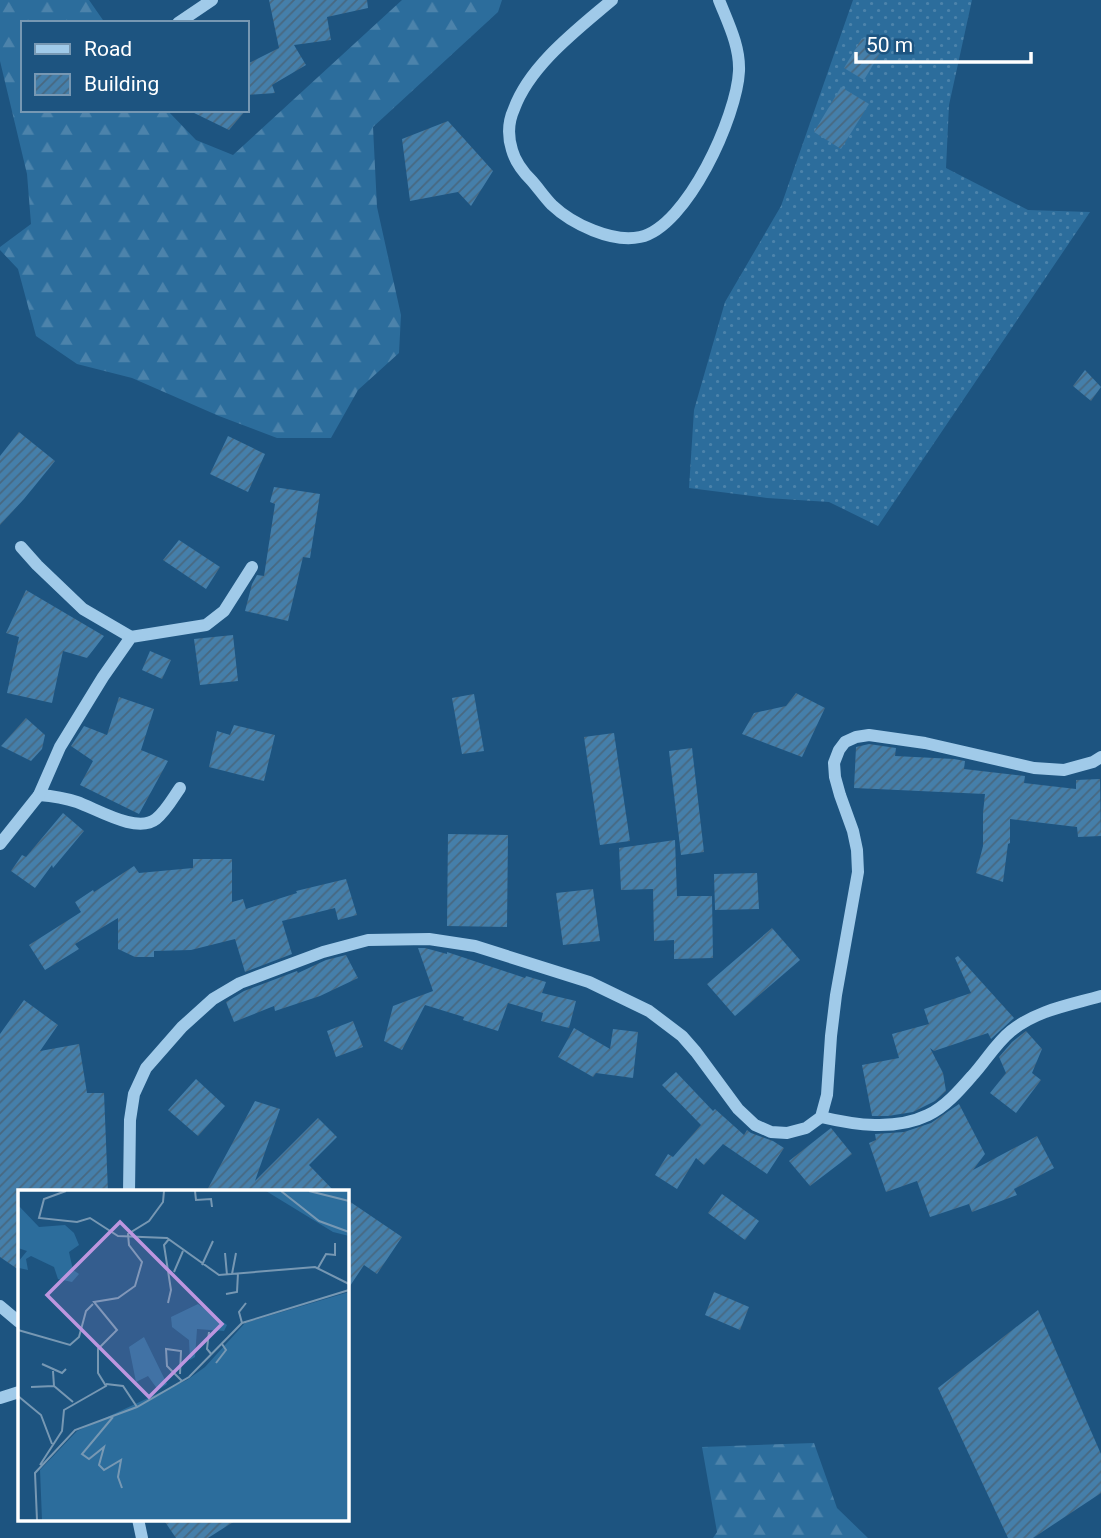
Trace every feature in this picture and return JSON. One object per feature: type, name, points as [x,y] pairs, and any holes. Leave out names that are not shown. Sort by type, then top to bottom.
[{"type":"street","points":[[181,21],[212,0]]},
{"type":"street","points":[[612,0],[567,37],[529,80],[513,109],[509,131],[512,153],[554,207],[584,227],[613,237],[640,237],[662,227],[680,208],[704,171],[722,135],[739,72],[737,48],[719,0]]},
{"type":"street","points":[[21,547],[83,609],[131,637],[206,625],[224,611],[252,567]]},
{"type":"street","points":[[0,844],[39,796],[60,747],[131,637]]},
{"type":"street","points":[[129,1190],[130,1120],[134,1094],[146,1068],[182,1027],[213,999],[240,983],[323,951],[368,940],[429,939],[475,946],[589,982],[649,1012],[682,1036],[738,1109],[755,1125],[771,1132],[787,1133],[806,1128],[821,1116],[827,1095],[836,995],[858,872],[853,831],[835,777],[834,762],[845,742],[869,735],[925,743],[1034,768],[1064,770],[1101,757]]},
{"type":"street","points":[[39,796],[75,801],[122,820],[141,824],[156,819],[180,788]]},
{"type":"street","points":[[821,1116],[870,1125],[901,1123],[926,1116],[957,1093],[1009,1033],[1025,1021],[1042,1012],[1101,996]]},
{"type":"street","points":[[0,1306],[18,1321]]},
{"type":"street","points":[[0,1398],[18,1392]]},
{"type":"street","points":[[138,1520],[142,1538]]},
{"type":"green space","points":[[0,0],[89,0],[104,21],[21,21],[21,112],[169,112],[196,140],[233,155],[402,0],[502,0],[498,12],[373,127],[377,207],[401,315],[399,353],[358,390],[331,438],[277,438],[132,378],[77,364],[36,336],[18,269],[0,250],[0,247],[31,224],[27,174],[0,61]]},
{"type":"green space","points":[[853,0],[972,0],[949,105],[946,168],[1028,210],[1090,212],[878,526],[829,502],[767,498],[689,488],[694,410],[725,302],[781,206]]},
{"type":"green space","points":[[814,1443],[837,1508],[868,1538],[713,1538],[717,1532],[702,1447]]},
{"type":"building","points":[[269,0],[367,0],[368,8],[327,17],[331,40],[294,45],[306,65],[272,85],[275,93],[248,95],[248,64],[279,48]]},
{"type":"building","points":[[862,38],[882,50],[864,80],[844,68]]},
{"type":"building","points":[[841,87],[869,104],[841,149],[814,132]]},
{"type":"building","points":[[192,112],[244,112],[229,130]]},
{"type":"building","points":[[448,121],[493,171],[471,206],[458,192],[410,201],[402,139]]},
{"type":"building","points":[[1085,370],[1101,387],[1091,401],[1073,386]]},
{"type":"building","points":[[19,432],[55,461],[0,525],[0,456]]},
{"type":"building","points":[[228,436],[265,454],[248,492],[210,474]]},
{"type":"building","points":[[274,487],[320,494],[310,558],[303,557],[288,621],[245,611],[252,584],[257,575],[264,576],[275,504],[270,502]]},
{"type":"building","points":[[179,540],[220,567],[206,589],[163,560]]},
{"type":"building","points":[[26,590],[104,636],[87,658],[63,651],[52,703],[7,693],[19,637],[6,633]]},
{"type":"building","points":[[233,635],[238,681],[200,685],[194,639]]},
{"type":"building","points":[[150,651],[171,660],[162,679],[142,670]]},
{"type":"building","points":[[796,693],[825,708],[802,757],[742,734],[754,713],[786,706]]},
{"type":"building","points":[[474,694],[484,751],[462,754],[452,698]]},
{"type":"building","points":[[119,697],[154,709],[141,750],[168,761],[139,814],[80,785],[93,761],[71,746],[84,726],[107,735]]},
{"type":"building","points":[[26,718],[45,735],[42,749],[31,761],[1,746]]},
{"type":"building","points":[[234,725],[275,735],[264,781],[209,767],[217,731],[230,735]]},
{"type":"building","points":[[614,733],[630,841],[600,845],[584,737]]},
{"type":"building","points":[[869,744],[896,748],[895,756],[954,759],[965,761],[964,769],[1025,776],[1024,783],[1076,789],[1076,780],[1100,779],[1101,836],[1078,837],[1077,827],[1010,819],[1010,843],[1003,882],[976,873],[983,846],[985,794],[854,788],[856,747]]},
{"type":"building","points":[[692,748],[704,852],[681,855],[669,751]]},
{"type":"building","points":[[63,813],[84,831],[53,868],[52,865],[35,888],[11,871],[22,855],[26,857]]},
{"type":"building","points":[[448,834],[508,835],[507,927],[447,926]]},
{"type":"building","points":[[675,840],[677,896],[712,896],[713,958],[674,959],[674,940],[654,941],[653,889],[621,890],[619,848]]},
{"type":"building","points":[[193,859],[232,859],[232,902],[243,899],[246,909],[297,893],[296,891],[346,879],[357,915],[338,920],[335,908],[282,921],[292,954],[245,972],[235,939],[191,950],[154,951],[154,957],[135,957],[118,949],[118,918],[75,944],[79,949],[45,970],[29,945],[81,912],[75,902],[134,866],[139,873],[193,868]]},
{"type":"building","points":[[757,873],[759,909],[715,910],[714,874]]},
{"type":"building","points":[[593,889],[600,941],[563,945],[556,893]]},
{"type":"building","points":[[772,928],[800,960],[735,1016],[707,984]]},
{"type":"building","points":[[418,948],[447,952],[525,978],[526,976],[546,982],[542,993],[576,1001],[569,1028],[541,1021],[543,1013],[508,1003],[498,1031],[425,1005],[402,1050],[384,1041],[393,1006],[433,991]]},
{"type":"building","points":[[346,955],[358,978],[320,996],[275,1011],[274,1006],[234,1022],[226,1002],[244,991]]},
{"type":"building","points":[[958,956],[1014,1018],[991,1039],[988,1033],[934,1051],[930,1048],[943,1073],[946,1091],[935,1101],[913,1112],[872,1116],[862,1065],[899,1058],[892,1034],[929,1024],[924,1009],[971,993],[955,958]]},
{"type":"building","points":[[24,1000],[58,1025],[40,1051],[79,1044],[87,1093],[104,1093],[108,1190],[18,1190],[18,1269],[0,1257],[0,1034]]},
{"type":"building","points":[[353,1021],[363,1047],[336,1057],[327,1031]]},
{"type":"building","points":[[574,1028],[610,1049],[613,1029],[638,1032],[633,1078],[596,1073],[593,1077],[558,1057]]},
{"type":"building","points":[[1026,1031],[1042,1049],[1032,1073],[1041,1080],[1016,1113],[990,1093],[1006,1073],[999,1057]]},
{"type":"building","points":[[676,1072],[713,1111],[715,1109],[744,1135],[747,1130],[784,1148],[767,1174],[723,1144],[704,1165],[696,1158],[677,1189],[655,1175],[668,1154],[673,1157],[701,1125],[662,1085]]},
{"type":"building","points":[[196,1079],[225,1106],[198,1136],[168,1110]]},
{"type":"building","points":[[255,1101],[280,1109],[255,1181],[318,1118],[337,1137],[309,1165],[333,1190],[207,1190]]},
{"type":"building","points":[[959,1104],[985,1154],[973,1170],[1037,1136],[1054,1168],[1014,1189],[1017,1195],[972,1212],[969,1204],[930,1217],[917,1181],[886,1192],[869,1143],[876,1140],[875,1134],[904,1132],[931,1123]]},
{"type":"building","points":[[831,1128],[852,1154],[810,1186],[789,1161]]},
{"type":"building","points":[[722,1194],[759,1221],[745,1240],[708,1213]]},
{"type":"building","points":[[348,1200],[402,1237],[377,1274],[364,1265],[348,1289]]},
{"type":"building","points":[[714,1292],[749,1307],[740,1330],[705,1315]]},
{"type":"building","points":[[1038,1310],[1101,1454],[1101,1493],[1033,1538],[1008,1538],[938,1388]]},
{"type":"building","points":[[164,1520],[236,1520],[208,1538],[176,1538]]}]
